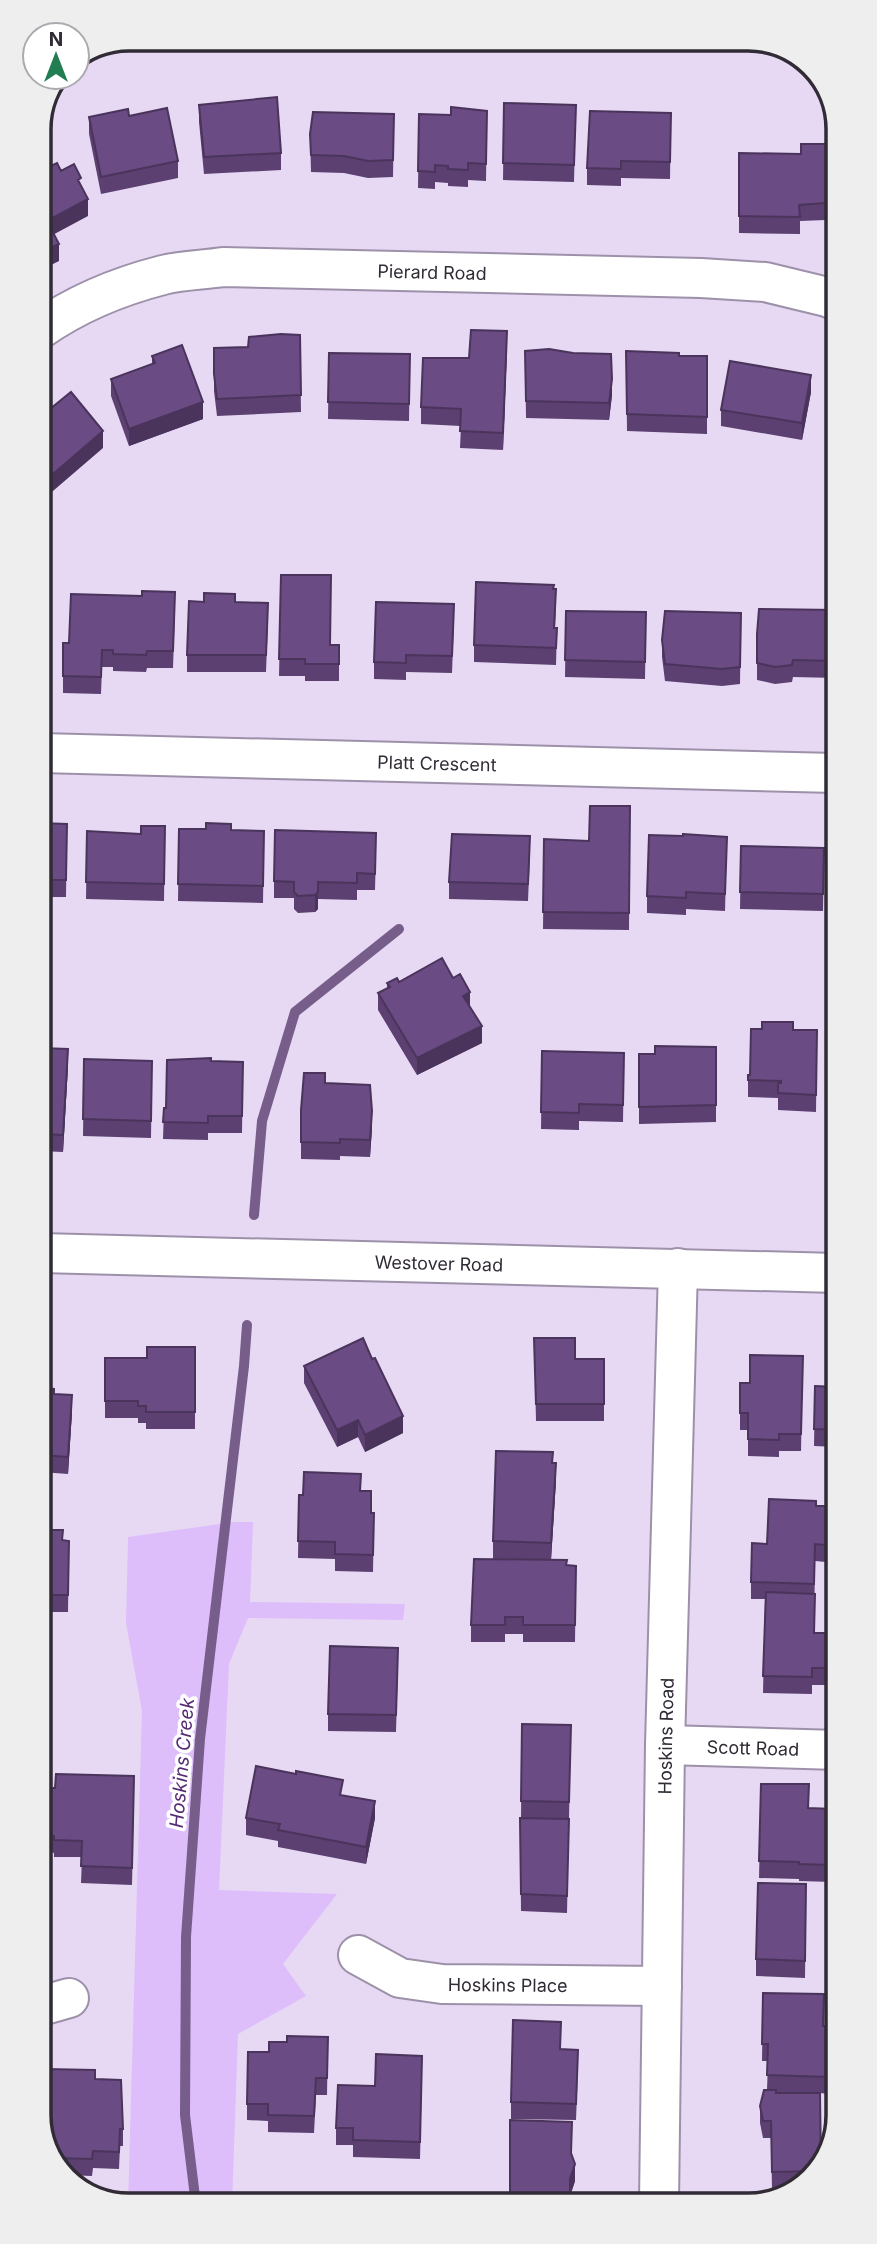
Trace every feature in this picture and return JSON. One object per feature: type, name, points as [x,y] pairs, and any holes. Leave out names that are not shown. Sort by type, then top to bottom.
[{"type":"street","name":"Pierard Road","points":[[51,321],[110,292],[166,274],[223,267],[701,278],[765,282],[826,297]]},
{"type":"street","name":"Platt Crescent","points":[[51,753],[826,773]]},
{"type":"street","name":"Westover Road","points":[[51,1253],[826,1273]]},
{"type":"street","name":"Hoskins Road","points":[[659,2193],[665,1745],[678,1268]]},
{"type":"street","name":"Scott Road","points":[[665,1745],[826,1750]]},
{"type":"street","name":"Hoskins Place","points":[[358,1955],[400,1978],[442,1984],[662,1986]]},
{"type":"shaded area","points":[[234,1522],[253,1522],[250,1602],[405,1604],[403,1620],[248,1618],[229,1664],[219,1890],[337,1894],[283,1964],[306,1996],[238,2034],[232,2193],[128,2193],[142,1711],[126,1623],[128,1537]]},
{"type":"building","points":[[277,97],[281,153],[204,157],[199,105]]},
{"type":"building","points":[[504,103],[576,105],[574,165],[503,163]]},
{"type":"building","points":[[451,107],[487,111],[486,164],[468,163],[468,170],[435,165],[435,172],[418,171],[419,114],[451,115]]},
{"type":"building","points":[[167,108],[178,161],[101,177],[89,117],[128,109],[129,116]]},
{"type":"building","points":[[590,111],[671,113],[670,162],[621,161],[621,169],[587,168]]},
{"type":"building","points":[[313,112],[394,114],[393,160],[368,161],[344,156],[311,155]]},
{"type":"building","points":[[801,144],[826,144],[826,203],[799,205],[800,217],[739,216],[739,153],[801,154]]},
{"type":"building","points":[[57,163],[61,171],[74,164],[81,178],[78,180],[88,199],[51,219],[51,166]]},
{"type":"building","points":[[51,229],[59,244],[51,248]]},
{"type":"building","points":[[471,330],[507,331],[503,433],[460,431],[461,409],[421,407],[423,358],[469,358]]},
{"type":"building","points":[[300,335],[301,395],[217,399],[214,348],[248,347],[249,337]]},
{"type":"building","points":[[182,345],[203,402],[129,429],[111,379],[155,363],[152,356]]},
{"type":"building","points":[[549,349],[611,354],[609,403],[526,401],[525,351]]},
{"type":"building","points":[[626,351],[707,356],[707,417],[627,414]]},
{"type":"building","points":[[329,353],[410,354],[409,404],[328,402]]},
{"type":"building","points":[[730,361],[811,375],[802,423],[721,410]]},
{"type":"building","points":[[71,392],[103,431],[51,476],[51,408]]},
{"type":"building","points":[[281,575],[331,575],[330,645],[339,645],[339,664],[305,664],[305,659],[279,659]]},
{"type":"building","points":[[476,582],[554,585],[556,648],[474,645]]},
{"type":"building","points":[[142,591],[175,592],[173,651],[147,651],[146,655],[113,654],[113,650],[102,650],[101,677],[63,676],[63,643],[69,643],[71,594],[142,596]]},
{"type":"building","points":[[204,593],[235,594],[235,602],[268,603],[266,655],[187,655],[189,601],[204,602]]},
{"type":"building","points":[[376,602],[454,604],[452,656],[406,655],[406,663],[374,662]]},
{"type":"building","points":[[759,609],[826,610],[826,661],[793,660],[792,665],[775,667],[757,663]]},
{"type":"building","points":[[566,611],[646,612],[645,662],[565,660]]},
{"type":"building","points":[[665,611],[741,613],[740,667],[722,669],[665,664],[662,640]]},
{"type":"building","points":[[590,806],[630,806],[629,913],[543,912],[544,839],[589,841]]},
{"type":"building","points":[[51,823],[67,824],[66,880],[51,880]]},
{"type":"building","points":[[206,823],[231,824],[231,830],[264,831],[263,886],[178,884],[179,829],[206,829]]},
{"type":"building","points":[[141,826],[165,826],[164,884],[86,882],[87,831],[141,834]]},
{"type":"building","points":[[275,830],[376,833],[375,874],[357,873],[357,883],[318,882],[318,892],[315,895],[298,896],[294,892],[294,882],[274,881]]},
{"type":"building","points":[[452,834],[530,836],[528,884],[449,882]]},
{"type":"building","points":[[649,835],[727,837],[725,894],[686,892],[686,898],[647,896]]},
{"type":"building","points":[[741,846],[824,848],[823,894],[740,892]]},
{"type":"building","points":[[442,958],[453,978],[460,974],[470,992],[463,996],[482,1026],[417,1058],[378,993],[390,987],[387,983],[397,978],[399,982]]},
{"type":"building","points":[[762,1022],[793,1022],[793,1030],[817,1030],[816,1095],[778,1093],[778,1083],[781,1081],[748,1080],[751,1029],[762,1029]]},
{"type":"building","points":[[655,1046],[716,1047],[716,1105],[639,1107],[639,1054],[655,1054]]},
{"type":"building","points":[[51,1048],[68,1049],[63,1135],[51,1134]]},
{"type":"building","points":[[542,1051],[624,1053],[623,1105],[579,1104],[579,1113],[541,1112]]},
{"type":"building","points":[[211,1058],[211,1061],[243,1062],[242,1116],[208,1116],[208,1123],[163,1122],[167,1060]]},
{"type":"building","points":[[84,1059],[152,1061],[151,1121],[83,1119]]},
{"type":"building","points":[[304,1073],[325,1073],[325,1083],[370,1085],[370,1140],[340,1139],[340,1143],[301,1142]]},
{"type":"building","points":[[363,1338],[403,1416],[365,1435],[358,1420],[337,1430],[304,1366]]},
{"type":"building","points":[[534,1338],[575,1338],[575,1359],[604,1359],[604,1404],[536,1404]]},
{"type":"building","points":[[147,1347],[195,1347],[195,1412],[146,1412],[146,1406],[138,1406],[138,1401],[105,1401],[105,1358],[147,1358]]},
{"type":"building","points":[[750,1355],[803,1356],[801,1434],[779,1434],[779,1440],[748,1439],[748,1413],[740,1413],[740,1383],[750,1383]]},
{"type":"building","points":[[815,1386],[826,1386],[826,1430],[814,1429]]},
{"type":"building","points":[[51,1389],[54,1389],[54,1394],[72,1395],[68,1457],[51,1456]]},
{"type":"building","points":[[496,1451],[553,1452],[552,1463],[556,1463],[551,1543],[493,1541]]},
{"type":"building","points":[[304,1472],[361,1474],[360,1491],[371,1491],[371,1513],[374,1513],[373,1555],[335,1554],[335,1542],[298,1541],[299,1495],[303,1495]]},
{"type":"building","points":[[769,1499],[816,1501],[816,1506],[826,1506],[826,1545],[815,1544],[814,1584],[751,1582],[752,1543],[767,1544]]},
{"type":"building","points":[[51,1530],[63,1530],[62,1540],[69,1541],[68,1595],[51,1595]]},
{"type":"building","points":[[474,1559],[567,1560],[566,1565],[576,1566],[575,1625],[523,1625],[523,1617],[505,1617],[505,1625],[471,1625]]},
{"type":"building","points":[[766,1592],[815,1594],[814,1633],[826,1633],[826,1668],[812,1668],[812,1677],[763,1676]]},
{"type":"building","points":[[330,1646],[398,1648],[396,1715],[328,1714]]},
{"type":"building","points":[[522,1724],[571,1725],[569,1802],[521,1801]]},
{"type":"building","points":[[256,1766],[343,1780],[340,1795],[375,1801],[366,1847],[278,1830],[280,1824],[246,1818]]},
{"type":"building","points":[[56,1774],[134,1776],[132,1868],[81,1866],[82,1841],[54,1840],[54,1836],[51,1835],[51,1788],[55,1788]]},
{"type":"building","points":[[761,1784],[809,1784],[808,1808],[826,1809],[826,1865],[759,1861]]},
{"type":"building","points":[[520,1818],[569,1819],[567,1896],[521,1894]]},
{"type":"building","points":[[758,1883],[806,1884],[805,1961],[756,1959]]},
{"type":"building","points":[[763,1993],[824,1994],[826,2077],[767,2075],[768,2044],[762,2044]]},
{"type":"building","points":[[513,2020],[561,2022],[560,2049],[578,2050],[576,2104],[511,2102]]},
{"type":"building","points":[[287,2036],[328,2037],[327,2078],[316,2078],[314,2116],[268,2115],[268,2104],[247,2104],[248,2052],[269,2052],[269,2042],[287,2042]]},
{"type":"building","points":[[376,2054],[422,2056],[420,2142],[353,2140],[353,2128],[336,2128],[338,2085],[375,2086]]},
{"type":"building","points":[[51,2069],[95,2070],[95,2079],[121,2080],[123,2129],[120,2129],[119,2152],[93,2151],[92,2159],[64,2158],[57,2145],[51,2126]]},
{"type":"building","points":[[764,2090],[776,2090],[776,2093],[820,2093],[821,2144],[804,2171],[772,2172],[771,2121],[763,2121],[760,2106]]},
{"type":"building","points":[[510,2120],[572,2122],[571,2153],[575,2164],[570,2179],[570,2193],[510,2193]]},
{"type":"waterway","name":"Hoskins Creek","points":[[254,1215],[262,1121],[295,1012],[399,929]]},
{"type":"waterway","name":"Hoskins Creek","points":[[195,2193],[185,2115],[186,1937],[200,1739],[247,1325]]}]
